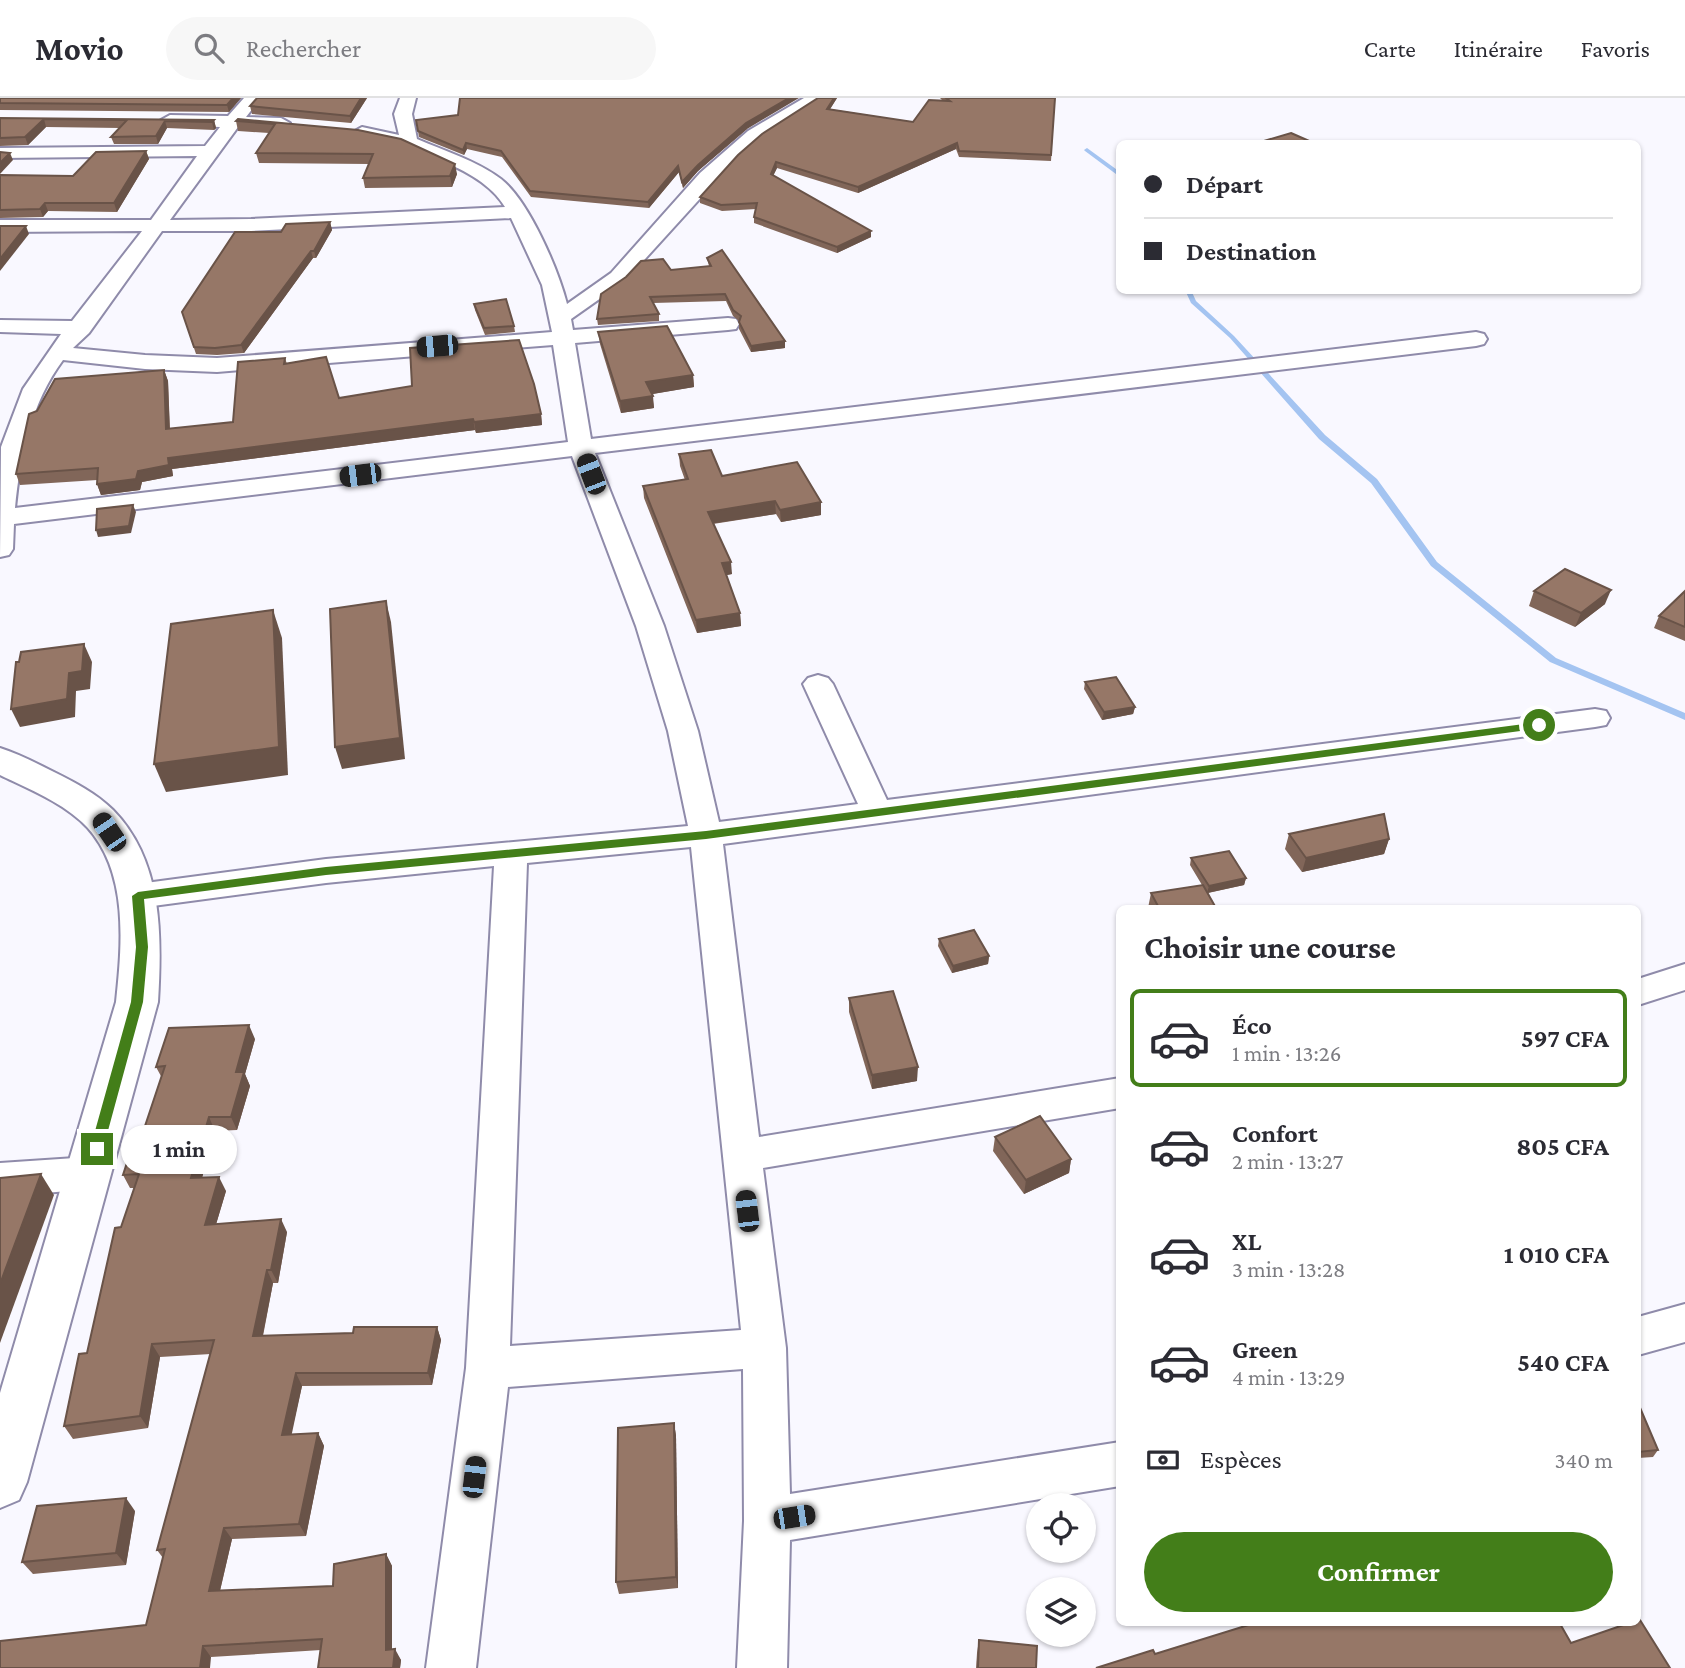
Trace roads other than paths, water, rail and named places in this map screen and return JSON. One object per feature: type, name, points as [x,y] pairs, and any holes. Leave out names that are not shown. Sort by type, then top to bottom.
[{"type":"street","points":[[0,549],[6,469],[15,436],[34,388],[57,353],[81,328],[233,120],[253,98]]},
{"type":"street","points":[[408,98],[403,114],[409,142]]},
{"type":"street","points":[[561,327],[616,279],[716,165],[751,135],[779,116],[817,98]]},
{"type":"street","points":[[151,120],[233,120],[306,125]]},
{"type":"street","points":[[346,130],[409,142],[492,181],[507,194],[518,212],[543,262],[561,327],[581,449],[650,626],[683,731],[706,835],[764,1348],[767,1521],[762,1668]]},
{"type":"street","points":[[0,153],[211,151]]},
{"type":"street","points":[[0,226],[157,227],[348,222],[518,212]]},
{"type":"street","points":[[57,353],[145,362],[217,365],[561,327],[728,324]]},
{"type":"street","points":[[0,326],[81,328]]},
{"type":"street","points":[[1,518],[1476,339]]},
{"type":"street","points":[[818,684],[877,812]]},
{"type":"street","points":[[138,896],[326,871],[706,835],[1595,718]]},
{"type":"street","points":[[0,760],[77,801],[99,817],[119,847],[135,880],[142,947],[137,1002],[90,1173],[3,1463]]},
{"type":"street","points":[[451,1668],[488,1368],[511,854]]},
{"type":"street","points":[[1641,991],[1685,977]]},
{"type":"street","points":[[741,1157],[1116,1094]]},
{"type":"street","points":[[0,1180],[90,1173]]},
{"type":"street","points":[[1641,1335],[1685,1323]]},
{"type":"street","points":[[488,1368],[764,1348]]},
{"type":"street","points":[[767,1521],[1116,1466]]},
{"type":"waterway","points":[[1087,150],[1116,172]]},
{"type":"waterway","points":[[1190,294],[1193,302],[1232,337],[1322,437],[1374,481],[1434,564],[1553,660],[1685,717]]}]
